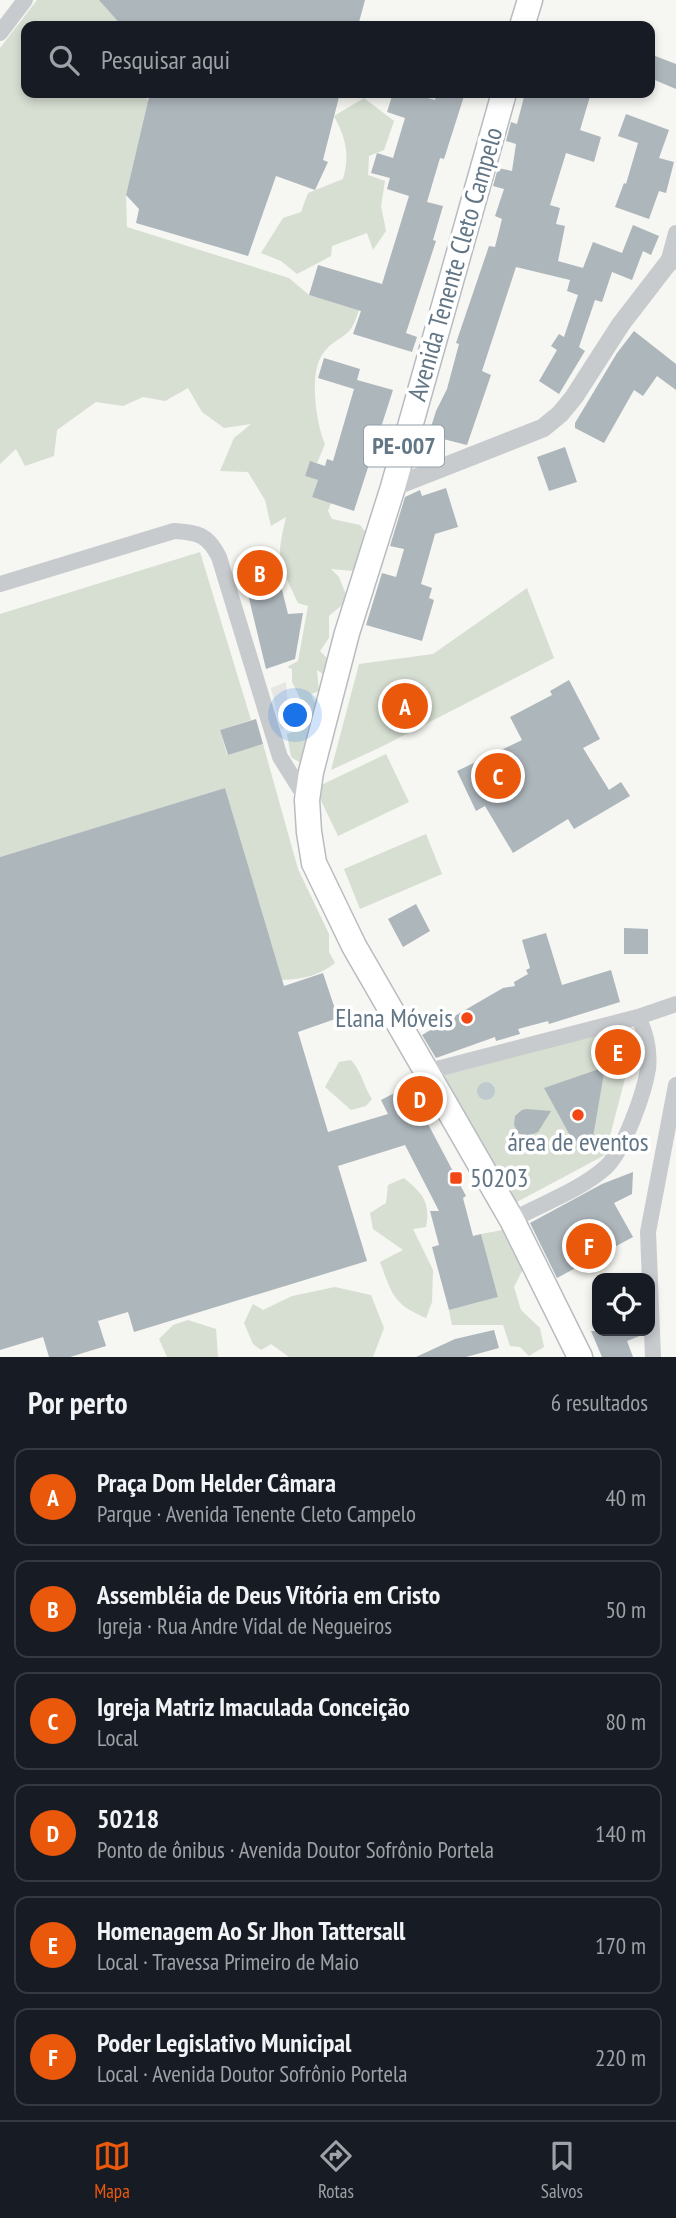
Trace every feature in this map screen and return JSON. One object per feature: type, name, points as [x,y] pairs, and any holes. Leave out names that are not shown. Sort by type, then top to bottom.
[{"type":"main road","points":[[524,21],[530,0]]},
{"type":"main road","name":"Avenida Tenente Cleto Campelo","points":[[307,800],[311,772],[347,633],[393,487],[503,98]]},
{"type":"main road","name":"PE-007","points":[[307,800],[314,863],[324,887],[425,1072],[512,1220],[576,1355]]},
{"type":"street","points":[[0,33],[24,0]]},
{"type":"street","points":[[393,487],[543,428],[560,414],[672,261],[676,233]]},
{"type":"street","points":[[0,584],[174,531],[202,535],[211,541],[219,557],[281,757],[307,800]]},
{"type":"street","points":[[425,1072],[638,1017],[676,1004]]},
{"type":"street","points":[[512,1220],[606,1168],[620,1148],[648,1069],[646,1034],[638,1017]]},
{"type":"street","points":[[653,1357],[648,1232],[676,1085]]},
{"type":"shaded area","points":[[37,0],[103,0],[103,4],[118,21],[21,21],[21,98],[149,100],[126,195],[127,227],[289,278],[309,295],[359,310],[350,330],[326,350],[318,363],[315,399],[325,444],[317,463],[310,462],[305,476],[318,480],[312,497],[331,503],[328,511],[332,519],[360,525],[367,534],[354,571],[331,569],[339,577],[348,600],[329,616],[329,638],[320,651],[329,660],[323,674],[317,670],[319,691],[311,694],[317,708],[304,759],[299,762],[291,757],[287,734],[299,729],[300,698],[292,682],[292,669],[287,667],[298,661],[308,606],[298,603],[281,562],[286,517],[271,526],[265,500],[248,472],[220,471],[234,438],[251,424],[224,428],[202,412],[188,388],[165,401],[143,397],[123,406],[96,402],[57,430],[54,456],[25,466],[16,449],[0,464],[0,48]]},
{"type":"shaded area","points":[[364,98],[394,121],[384,150],[369,156],[368,175],[385,181],[381,206],[386,231],[373,250],[367,233],[332,246],[331,256],[297,274],[281,261],[261,253],[283,218],[301,212],[308,193],[343,179],[346,147],[334,116]]},
{"type":"shaded area","points":[[200,552],[251,720],[220,730],[227,755],[263,744],[298,869],[329,934],[329,952],[335,963],[310,976],[282,980],[225,788],[0,857],[0,614]]},
{"type":"shaded area","points":[[527,588],[554,658],[331,770],[359,664],[433,654]]},
{"type":"shaded area","points":[[286,682],[289,724],[281,730],[271,688]]},
{"type":"shaded area","points":[[386,754],[409,802],[338,836],[315,788]]},
{"type":"shaded area","points":[[426,834],[442,874],[360,909],[344,869]]},
{"type":"shaded area","points":[[622,1023],[634,1029],[635,1040],[605,1155],[515,1203],[444,1075]]},
{"type":"shaded area","points":[[351,1060],[372,1099],[366,1106],[351,1110],[325,1087],[339,1062]]},
{"type":"shaded area","points":[[486,1082],[492,1085],[495,1091],[492,1097],[486,1100],[480,1097],[477,1091],[480,1085]]},
{"type":"shaded area","points":[[404,1178],[416,1188],[426,1204],[426,1227],[413,1229],[433,1270],[432,1302],[426,1318],[400,1303],[391,1290],[380,1262],[403,1250],[373,1229],[370,1213],[386,1203],[388,1185]]},
{"type":"shaded area","points":[[508,1229],[523,1269],[514,1287],[521,1310],[540,1328],[544,1347],[529,1356],[520,1347],[510,1346],[503,1325],[452,1325],[449,1310],[498,1297],[481,1234]]},
{"type":"shaded area","points":[[335,1287],[371,1295],[384,1328],[373,1357],[289,1357],[271,1344],[261,1350],[253,1344],[244,1323],[253,1304],[263,1310],[292,1296]]},
{"type":"shaded area","points":[[188,1320],[216,1329],[218,1357],[167,1357],[159,1339],[173,1325]]},
{"type":"building","points":[[99,0],[365,0],[359,21],[118,21]]},
{"type":"building","points":[[655,56],[676,64],[676,89],[655,80]]},
{"type":"building","points":[[149,98],[339,98],[323,160],[328,162],[315,190],[276,176],[248,256],[136,223],[139,209],[126,195]]},
{"type":"building","points":[[391,98],[463,98],[444,159],[440,158],[427,202],[443,206],[433,240],[436,241],[406,333],[417,337],[412,352],[353,334],[361,311],[309,295],[318,265],[382,284],[409,196],[387,189],[390,178],[371,173],[377,153],[393,158],[405,118],[387,112]]},
{"type":"building","points":[[524,98],[590,98],[580,130],[601,137],[594,162],[566,153],[550,205],[560,208],[556,224],[565,226],[558,261],[583,268],[593,242],[622,253],[633,225],[659,236],[651,255],[643,251],[632,280],[612,272],[602,302],[595,300],[579,347],[585,351],[559,394],[539,381],[557,350],[551,346],[559,334],[564,337],[578,295],[567,291],[570,280],[516,267],[482,371],[491,375],[467,445],[443,439],[440,455],[421,459],[436,411],[447,389],[459,344],[456,343],[489,246],[495,247],[502,219],[495,216],[504,189],[493,186],[498,168],[512,171],[516,144],[506,141],[511,122],[517,124]]},
{"type":"building","points":[[626,114],[669,130],[659,158],[674,162],[666,193],[659,191],[649,219],[615,207],[624,183],[626,184],[638,143],[618,136]]},
{"type":"building","points":[[634,331],[676,364],[676,390],[657,376],[643,396],[634,390],[604,443],[575,428],[575,423],[617,353]]},
{"type":"building","points":[[324,358],[360,369],[357,380],[393,390],[354,511],[312,497],[318,480],[305,476],[310,461],[325,466],[327,459],[333,461],[354,389],[318,378]]},
{"type":"building","points":[[565,447],[577,482],[549,491],[537,457]]},
{"type":"building","points":[[446,488],[458,527],[435,534],[421,584],[432,588],[429,598],[434,600],[422,641],[366,625],[382,573],[396,577],[404,549],[390,546],[405,497],[420,490],[422,496]]},
{"type":"building","points":[[272,549],[288,614],[303,613],[295,659],[266,669],[239,557]]},
{"type":"building","points":[[569,680],[600,739],[583,748],[609,790],[621,782],[630,796],[574,829],[568,819],[513,853],[485,806],[476,811],[457,771],[522,740],[510,717],[552,695],[550,691]]},
{"type":"building","points":[[256,719],[263,744],[228,755],[220,730]]},
{"type":"building","points":[[225,788],[284,986],[323,973],[338,1018],[298,1032],[328,1132],[388,1114],[381,1100],[408,1086],[466,1196],[463,1198],[473,1236],[481,1234],[498,1297],[449,1310],[432,1247],[439,1245],[430,1211],[439,1211],[405,1145],[338,1166],[367,1261],[134,1332],[128,1312],[98,1321],[106,1346],[70,1357],[49,1357],[43,1337],[0,1350],[0,857]]},
{"type":"building","points":[[416,904],[430,931],[403,947],[388,919]]},
{"type":"building","points":[[624,928],[648,929],[648,954],[624,954]]},
{"type":"building","points":[[546,933],[562,985],[611,970],[620,1002],[549,1024],[548,1021],[518,1029],[520,1034],[496,1041],[495,1037],[436,1058],[422,1035],[503,988],[515,986],[514,982],[528,974],[526,970],[530,968],[522,940]]},
{"type":"building","name":"área de eventos","points":[[605,1067],[592,1143],[578,1150],[544,1088]]},
{"type":"building","points":[[522,1110],[551,1111],[538,1132],[526,1137],[518,1133],[514,1125],[515,1116]]},
{"type":"building","points":[[633,1172],[632,1194],[614,1203],[633,1237],[557,1278],[530,1223],[602,1184]]},
{"type":"building","points":[[494,1330],[499,1348],[466,1357],[416,1357],[455,1339]]},
{"type":"building","points":[[593,1336],[640,1336],[627,1341],[633,1357],[602,1357]]},
{"type":"place","name":"Assembléia de Deus Vitória em Cristo","points":[[260,573]]},
{"type":"place","name":"Praça Dom Helder Câmara","points":[[405,706]]},
{"type":"place","name":"Igreja Matriz Imaculada Conceição","points":[[498,776]]},
{"type":"place","name":"Elana Móveis","points":[[467,1018]]},
{"type":"place","name":"Homenagem Ao Sr Jhon Tattersall","points":[[618,1052]]},
{"type":"place","name":"50218","points":[[420,1099]]},
{"type":"place","name":"área de eventos","points":[[578,1115]]},
{"type":"place","name":"50203","points":[[456,1178]]},
{"type":"place","name":"Poder Legislativo Municipal","points":[[589,1246]]}]
